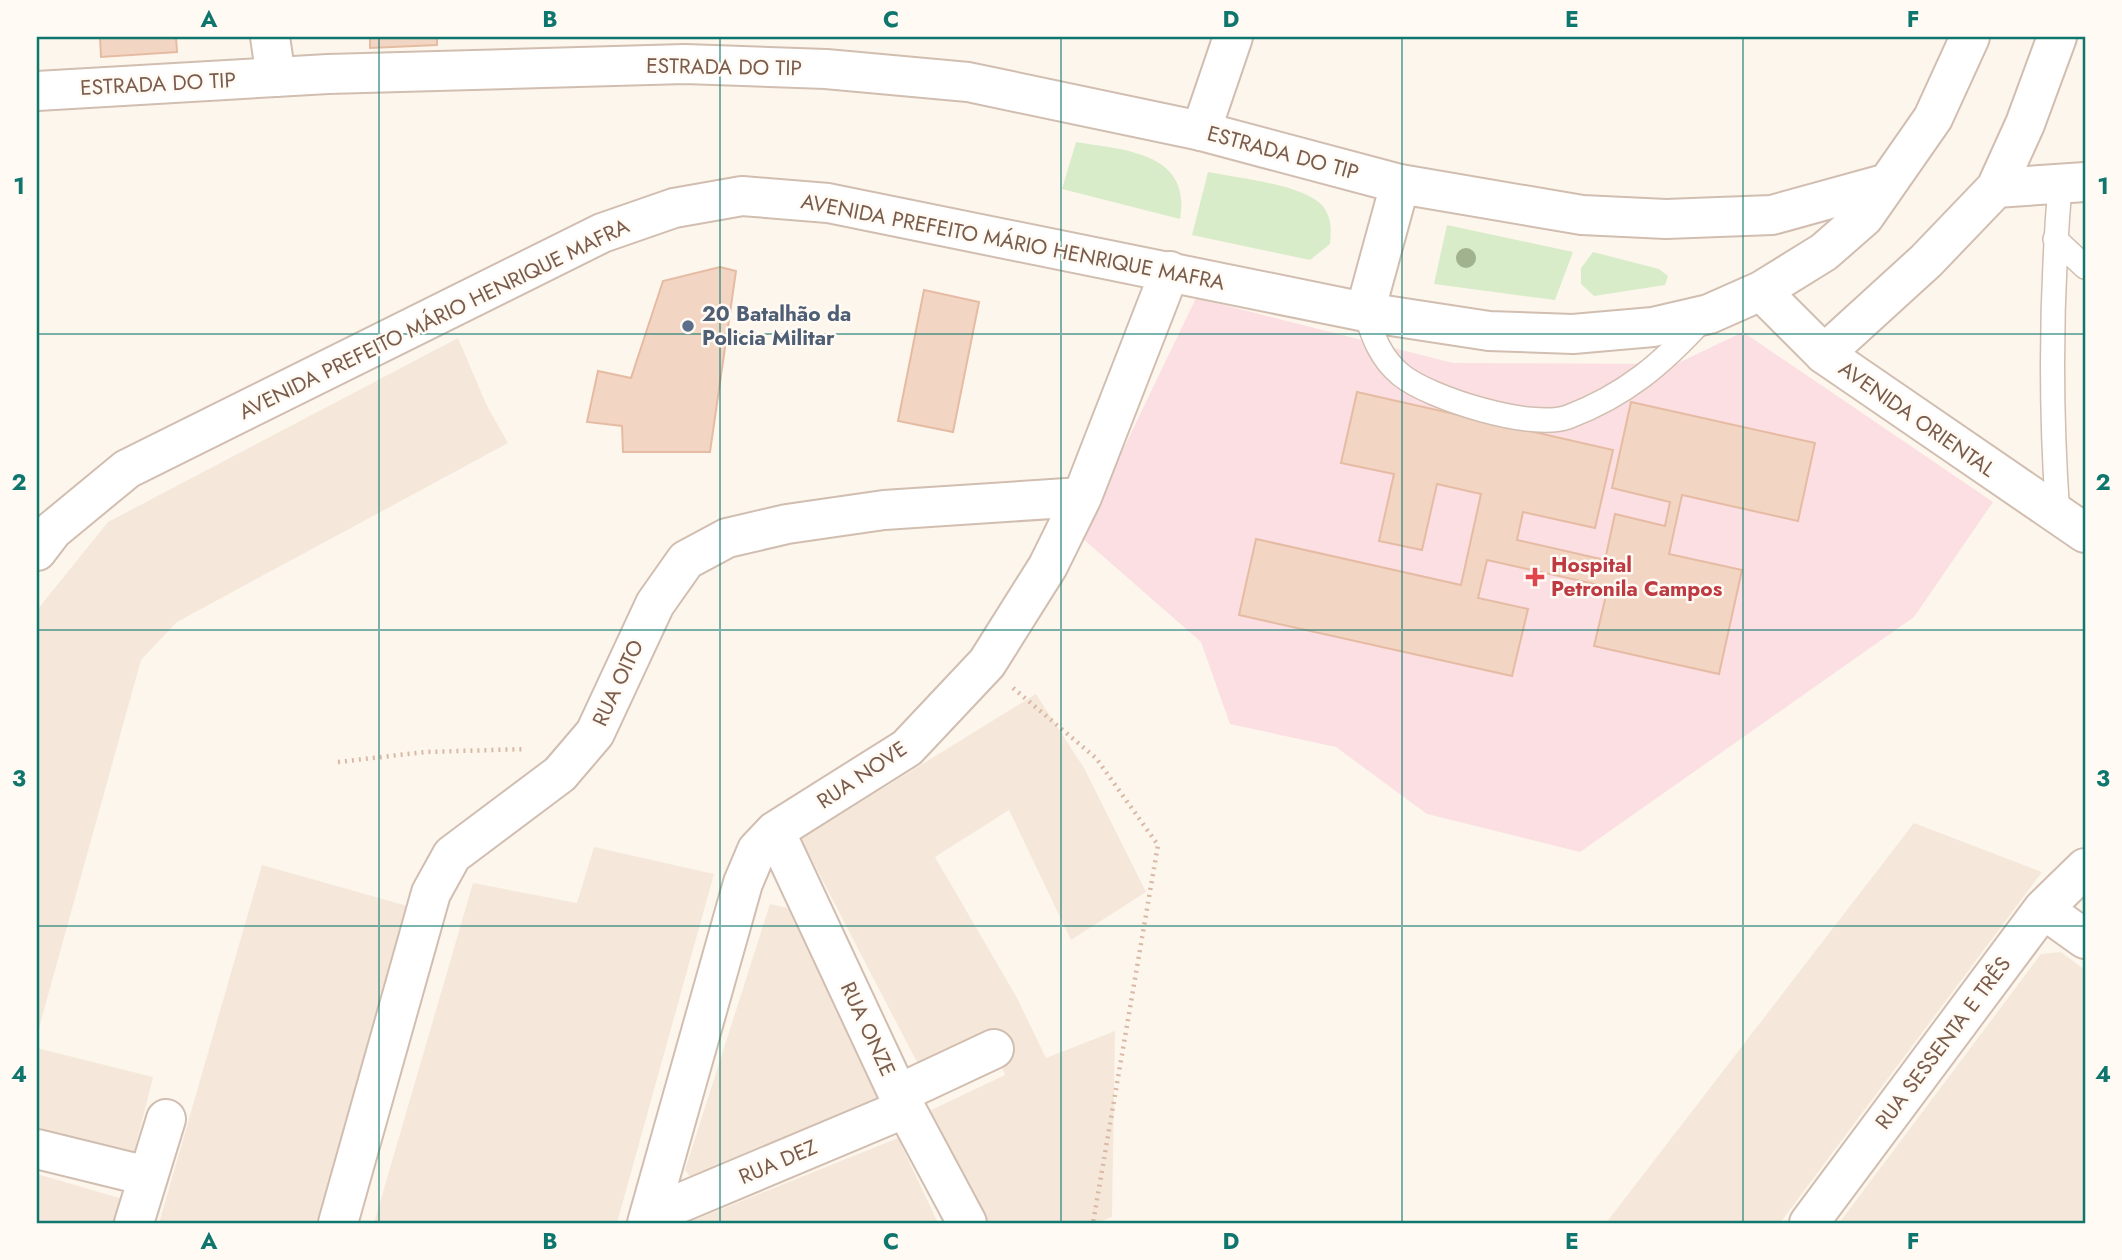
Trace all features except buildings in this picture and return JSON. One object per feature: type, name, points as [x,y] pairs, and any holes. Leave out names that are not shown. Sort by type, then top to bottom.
[{"type":"street","points":[[270,37],[276,77]]},
{"type":"street","points":[[1201,131],[1233,37]]},
{"type":"street","name":"AVENIDA PREFEITO MÁRIO HENRIQUE MAFRA","points":[[37,551],[53,530],[127,469],[602,233],[674,208],[742,197],[828,203],[1365,312],[1489,331],[1573,334],[1653,327],[1709,314],[1761,291],[1824,252],[1864,217],[1884,184],[1933,118],[1970,37]]},
{"type":"street","points":[[1824,354],[1926,261],[1996,188],[2025,124],[2057,37]]},
{"type":"street","name":"ESTRADA DO TIP","points":[[37,91],[276,77],[685,64],[827,69],[968,82],[1201,131],[1400,184],[1582,215],[1666,219],[1772,215],[1884,184]]},
{"type":"street","points":[[1996,188],[2072,183]]},
{"type":"street","points":[[1365,312],[1400,184]]},
{"type":"street","name":"RUA NOVE","points":[[648,1220],[743,883],[757,850],[775,831],[907,748],[987,663],[1048,566],[1082,496],[1170,271]]},
{"type":"street","name":"AVENIDA ORIENTAL","points":[[1761,291],[1824,354],[2071,524]]},
{"type":"street","name":"RUA OITO","points":[[338,1223],[431,894],[452,855],[560,774],[596,733],[655,604],[686,561],[727,538],[787,524],[884,510],[1082,496]]},
{"type":"street","name":"RUA ONZE","points":[[775,831],[902,1101],[967,1223]]},
{"type":"street","name":"RUA SESSENTA E TRÊS","points":[[1809,1223],[2043,909],[2085,868]]},
{"type":"street","points":[[2043,909],[2085,939]]},
{"type":"street","name":"RUA DEZ","points":[[648,1220],[902,1101],[994,1049]]},
{"type":"street","points":[[134,1223],[166,1119]]},
{"type":"street","points":[[37,1149],[147,1176]]},
{"type":"lane","points":[[2071,524],[2054,458],[2055,239],[2072,183]]},
{"type":"lane","points":[[2055,239],[2085,267]]},
{"type":"lane","points":[[1365,312],[1377,349],[1402,376],[1464,405],[1531,420],[1565,418],[1618,395],[1665,360],[1709,314]]},
{"type":"path","points":[[987,663],[1096,758],[1158,845],[1093,1223]]},
{"type":"path","points":[[338,762],[425,752],[583,748]]},
{"type":"shaded area","name":"Hospital Petronila Campos","points":[[1196,298],[1453,363],[1676,364],[1743,332],[1993,502],[1914,617],[1580,852],[1427,814],[1336,747],[1230,724],[1201,642],[1081,537]]},
{"type":"shaded area","points":[[458,338],[487,406],[508,443],[177,622],[141,660],[37,1035],[37,610],[108,522]]},
{"type":"shaded area","points":[[1036,694],[1084,768],[1146,892],[1071,940],[1009,810],[935,857],[1017,998],[1046,1058],[1115,1031],[1112,1217],[1095,1223],[988,1223],[929,1111],[1005,1075],[989,1035],[920,1068],[801,839]]},
{"type":"shaded area","points":[[1914,823],[2042,872],[1780,1223],[1606,1223]]},
{"type":"shaded area","points":[[594,847],[714,874],[617,1223],[374,1223],[473,883],[577,903]]},
{"type":"shaded area","points":[[262,865],[411,907],[323,1223],[159,1223]]},
{"type":"shaded area","points":[[770,904],[788,908],[885,1100],[692,1180],[685,1170]]},
{"type":"shaded area","points":[[2061,952],[2085,970],[2085,1223],[1839,1223],[2041,954]]},
{"type":"shaded area","points":[[37,1048],[153,1077],[130,1169],[37,1145]]},
{"type":"shaded area","points":[[898,1138],[938,1223],[687,1223]]},
{"type":"shaded area","points":[[37,1174],[123,1199],[116,1223],[37,1223]]},
{"type":"green space","points":[[1076,142],[1133,152],[1151,158],[1165,167],[1176,180],[1181,197],[1180,219],[1062,189]]},
{"type":"green space","points":[[1208,172],[1273,184],[1319,202],[1330,223],[1330,244],[1310,260],[1192,235]]},
{"type":"green space","points":[[1447,225],[1573,252],[1555,300],[1434,284]]},
{"type":"green space","points":[[1593,252],[1659,269],[1668,276],[1665,285],[1594,296],[1581,284],[1581,268]]},
{"type":"place","name":"20 Batalhão da Policia Militar","points":[[688,326]]},
{"type":"place","name":"Hospital Petronila Campos","points":[[1535,577]]}]
